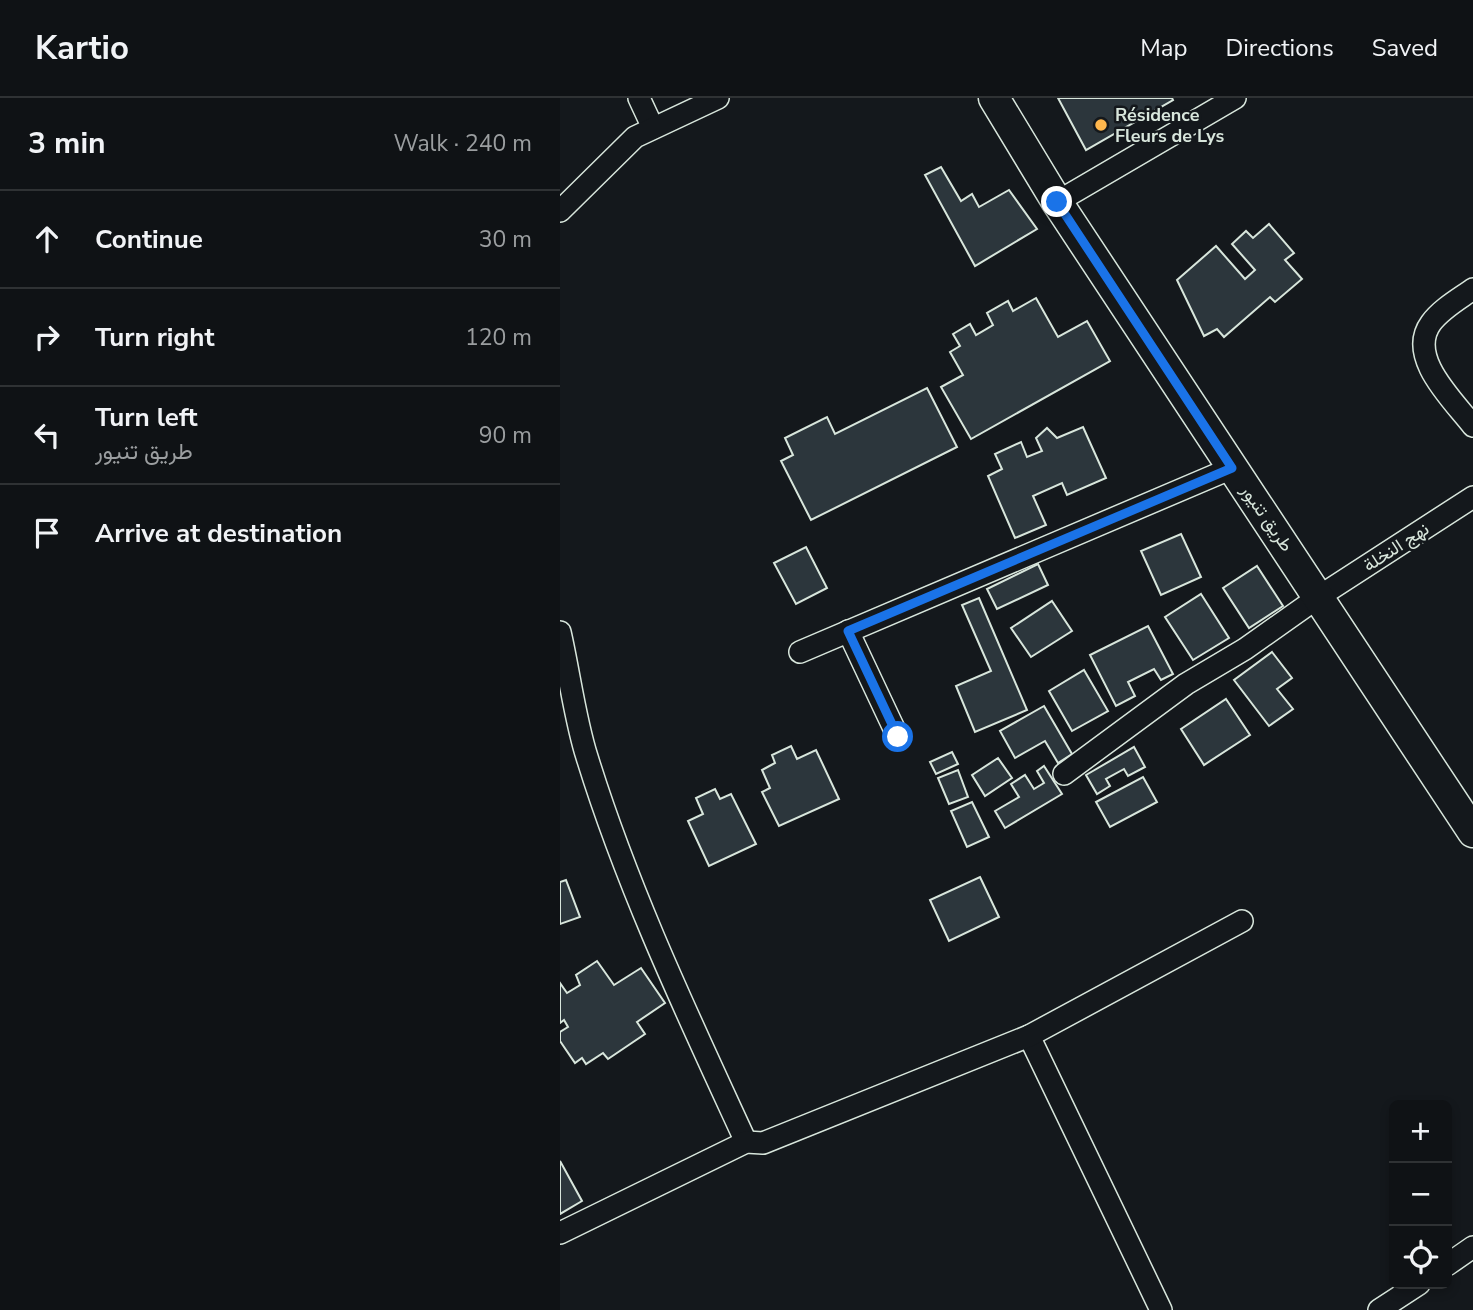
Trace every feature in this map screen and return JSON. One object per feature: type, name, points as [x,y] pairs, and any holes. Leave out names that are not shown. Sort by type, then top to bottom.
[{"type":"main road","name":"طريق تنيور","points":[[994,98],[1057,202],[1232,468],[1320,596],[1473,832]]},
{"type":"street","points":[[639,98],[653,128]]},
{"type":"street","points":[[560,211],[635,137],[718,98]]},
{"type":"street","points":[[1057,202],[1235,98]]},
{"type":"street","points":[[1473,289],[1431,324],[1424,338],[1424,354],[1435,375],[1473,426]]},
{"type":"street","points":[[800,652],[1232,468]]},
{"type":"street","name":"نهج النخلة","points":[[1064,774],[1186,684],[1245,649],[1320,596],[1473,497]]},
{"type":"street","points":[[848,631],[898,737]]},
{"type":"street","points":[[560,632],[586,754],[625,867],[681,1002],[746,1142]]},
{"type":"street","points":[[560,1233],[746,1142],[763,1143],[1029,1036],[1242,920]]},
{"type":"street","points":[[1029,1036],[1161,1310]]},
{"type":"street","points":[[1452,1262],[1473,1247]]},
{"type":"street","points":[[1380,1310],[1412,1289]]},
{"type":"building","name":"Résidence Fleurs de Lys","points":[[1058,98],[1172,98],[1173,100],[1086,150]]},
{"type":"building","points":[[941,167],[961,201],[972,194],[979,207],[1009,190],[1037,229],[975,266],[925,175]]},
{"type":"building","points":[[1269,224],[1294,253],[1285,260],[1302,279],[1275,302],[1270,297],[1224,337],[1217,329],[1204,336],[1177,280],[1216,246],[1245,279],[1255,270],[1232,244],[1246,231],[1253,238]]},
{"type":"building","points":[[1036,298],[1058,337],[1087,321],[1110,361],[971,439],[941,387],[963,375],[950,352],[960,346],[953,334],[970,324],[976,335],[993,325],[987,313],[1008,301],[1013,311]]},
{"type":"building","points":[[927,388],[957,447],[811,520],[781,461],[793,455],[785,438],[827,417],[835,434]]},
{"type":"building","points":[[1083,427],[1106,478],[1067,495],[1062,483],[1033,496],[1046,525],[1015,538],[988,476],[1002,469],[995,454],[1021,442],[1027,457],[1042,451],[1036,438],[1047,428],[1057,438]]},
{"type":"building","points":[[1181,534],[1201,577],[1161,595],[1141,551]]},
{"type":"building","points":[[806,547],[827,588],[796,604],[774,563]]},
{"type":"building","points":[[1038,564],[1048,585],[997,609],[987,589]]},
{"type":"building","points":[[1257,566],[1283,606],[1249,628],[1223,588]]},
{"type":"building","points":[[1201,594],[1229,638],[1193,660],[1165,617]]},
{"type":"building","points":[[979,598],[1027,710],[975,732],[956,686],[991,671],[962,605]]},
{"type":"building","points":[[1052,601],[1072,631],[1031,657],[1011,628]]},
{"type":"building","points":[[1148,626],[1173,674],[1161,680],[1154,669],[1128,682],[1135,696],[1116,706],[1090,655]]},
{"type":"building","points":[[1272,652],[1292,678],[1277,689],[1293,709],[1269,726],[1234,680]]},
{"type":"building","points":[[1084,670],[1108,711],[1072,731],[1049,691]]},
{"type":"building","points":[[1226,699],[1250,735],[1204,765],[1181,729]]},
{"type":"building","points":[[1044,706],[1072,754],[1058,763],[1045,741],[1015,758],[1000,731]]},
{"type":"building","points":[[791,746],[797,759],[816,750],[839,799],[779,826],[762,792],[770,788],[762,770],[775,763],[772,755]]},
{"type":"building","points":[[1134,747],[1145,767],[1128,776],[1124,769],[1106,779],[1110,786],[1097,794],[1086,775]]},
{"type":"building","points":[[952,752],[958,764],[936,774],[930,762]]},
{"type":"building","points":[[998,758],[1012,778],[985,796],[972,775]]},
{"type":"building","points":[[1044,766],[1062,794],[1005,828],[995,811],[1019,797],[1011,784],[1025,775],[1034,789],[1044,783],[1037,771]]},
{"type":"building","points":[[958,770],[968,797],[949,804],[938,778]]},
{"type":"building","points":[[1143,777],[1157,802],[1110,827],[1096,802]]},
{"type":"building","points":[[715,789],[720,799],[731,794],[756,844],[709,866],[688,821],[703,814],[696,798]]},
{"type":"building","points":[[972,802],[989,837],[967,847],[951,811]]},
{"type":"building","points":[[980,877],[999,917],[949,941],[930,900]]},
{"type":"building","points":[[566,880],[580,917],[560,924],[560,882]]},
{"type":"building","points":[[597,961],[614,985],[641,968],[665,1003],[637,1022],[645,1034],[608,1059],[603,1053],[586,1064],[582,1058],[575,1063],[560,1041],[560,1032],[568,1027],[564,1020],[560,1023],[560,983],[567,993],[580,985],[576,975]]},
{"type":"building","points":[[560,1161],[582,1201],[560,1214]]},
{"type":"place","name":"Résidence Fleurs de Lys","points":[[1101,125]]},
{"type":"route","points":[[898,737],[848,631],[1232,468],[1057,202]]}]
